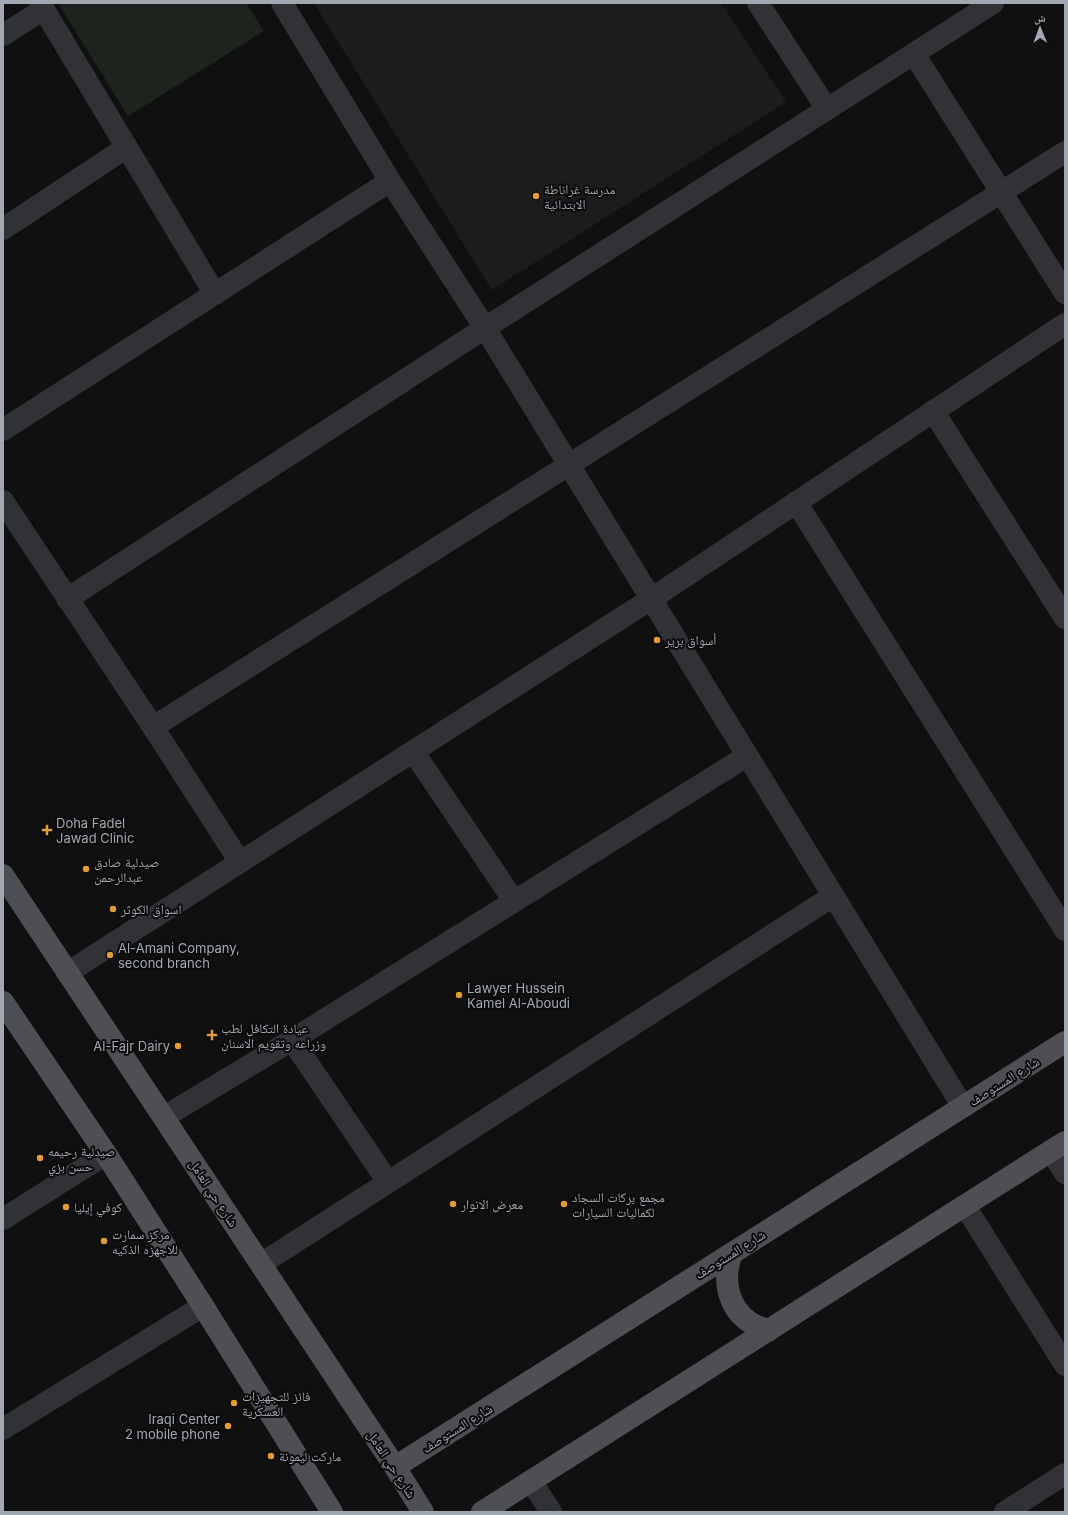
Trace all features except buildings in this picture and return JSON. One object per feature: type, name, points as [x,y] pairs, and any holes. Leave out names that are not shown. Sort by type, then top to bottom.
[{"type":"main road","name":"شارع حي العامل","points":[[3,875],[395,1467],[423,1512]]},
{"type":"main road","points":[[5,1009],[106,1154],[203,1306],[331,1512]]},
{"type":"main road","name":"شارع المستوصف","points":[[395,1467],[1065,1042]]},
{"type":"main road","points":[[482,1512],[1058,1147]]},
{"type":"main road","points":[[732,1253],[727,1264],[726,1276],[728,1291],[732,1303],[740,1314],[751,1323],[768,1331]]},
{"type":"street","points":[[282,3],[390,181],[485,328],[962,1107]]},
{"type":"street","points":[[758,3],[827,109]]},
{"type":"street","points":[[67,598],[993,3]]},
{"type":"street","points":[[3,35],[42,6],[216,294]]},
{"type":"street","points":[[914,54],[1065,294]]},
{"type":"street","points":[[3,229],[127,147]]},
{"type":"street","points":[[153,727],[1065,152]]},
{"type":"street","points":[[3,430],[390,181]]},
{"type":"street","points":[[67,973],[651,599],[1065,324]]},
{"type":"street","points":[[933,411],[1065,618]]},
{"type":"street","points":[[3,501],[153,727],[240,862]]},
{"type":"street","points":[[796,502],[1065,930]]},
{"type":"street","points":[[413,751],[514,901]]},
{"type":"street","points":[[164,1117],[292,1040],[747,756]]},
{"type":"street","points":[[261,1264],[833,896]]},
{"type":"street","points":[[292,1040],[388,1182]]},
{"type":"street","points":[[1058,1147],[1065,1173]]},
{"type":"street","points":[[3,1219],[106,1154]]},
{"type":"street","points":[[965,1206],[1065,1365]]},
{"type":"street","points":[[3,1429],[203,1306]]},
{"type":"street","points":[[1005,1512],[1065,1474]]},
{"type":"street","points":[[531,1481],[551,1512]]},
{"type":"shaded area","points":[[58,3],[246,3],[264,31],[128,116]]},
{"type":"shaded area","name":"مدرسة غراناطة الابتدائية","points":[[314,3],[721,3],[786,102],[492,290]]},
{"type":"place","name":"مدرسة غراناطة الابتدائية","points":[[536,196]]},
{"type":"place","name":"أسواق برير","points":[[657,640]]},
{"type":"place","name":"Doha Fadel Jawad Clinic","points":[[47,830]]},
{"type":"place","name":"صيدلية صادق عبدالرحمن","points":[[86,869]]},
{"type":"place","name":"اسواق الكوثر","points":[[113,909]]},
{"type":"place","name":"Al-Amani Company, second branch","points":[[110,955]]},
{"type":"place","name":"Lawyer Hussein Kamel Al-Aboudi","points":[[459,995]]},
{"type":"place","name":"عيادة التكافل لطب وزراعه وتقويم الاسنان","points":[[212,1035]]},
{"type":"place","name":"Al-Fajr Dairy","points":[[178,1046]]},
{"type":"place","name":"صيدلية رحيمه حسن بزي","points":[[40,1158]]},
{"type":"place","name":"معرض الانوار","points":[[453,1204]]},
{"type":"place","name":"مجمع بركات السجاد لكماليات السيارات","points":[[564,1204]]},
{"type":"place","name":"كوفي إيليا","points":[[66,1207]]},
{"type":"place","name":"مركز سمارت للاجهزه الذكيه","points":[[104,1241]]},
{"type":"place","name":"فائز للتجهيزات العسكرية","points":[[234,1403]]},
{"type":"place","name":"Iraqi Center 2 mobile phone","points":[[228,1426]]},
{"type":"place","name":"ماركت ليمونة","points":[[271,1456]]}]
